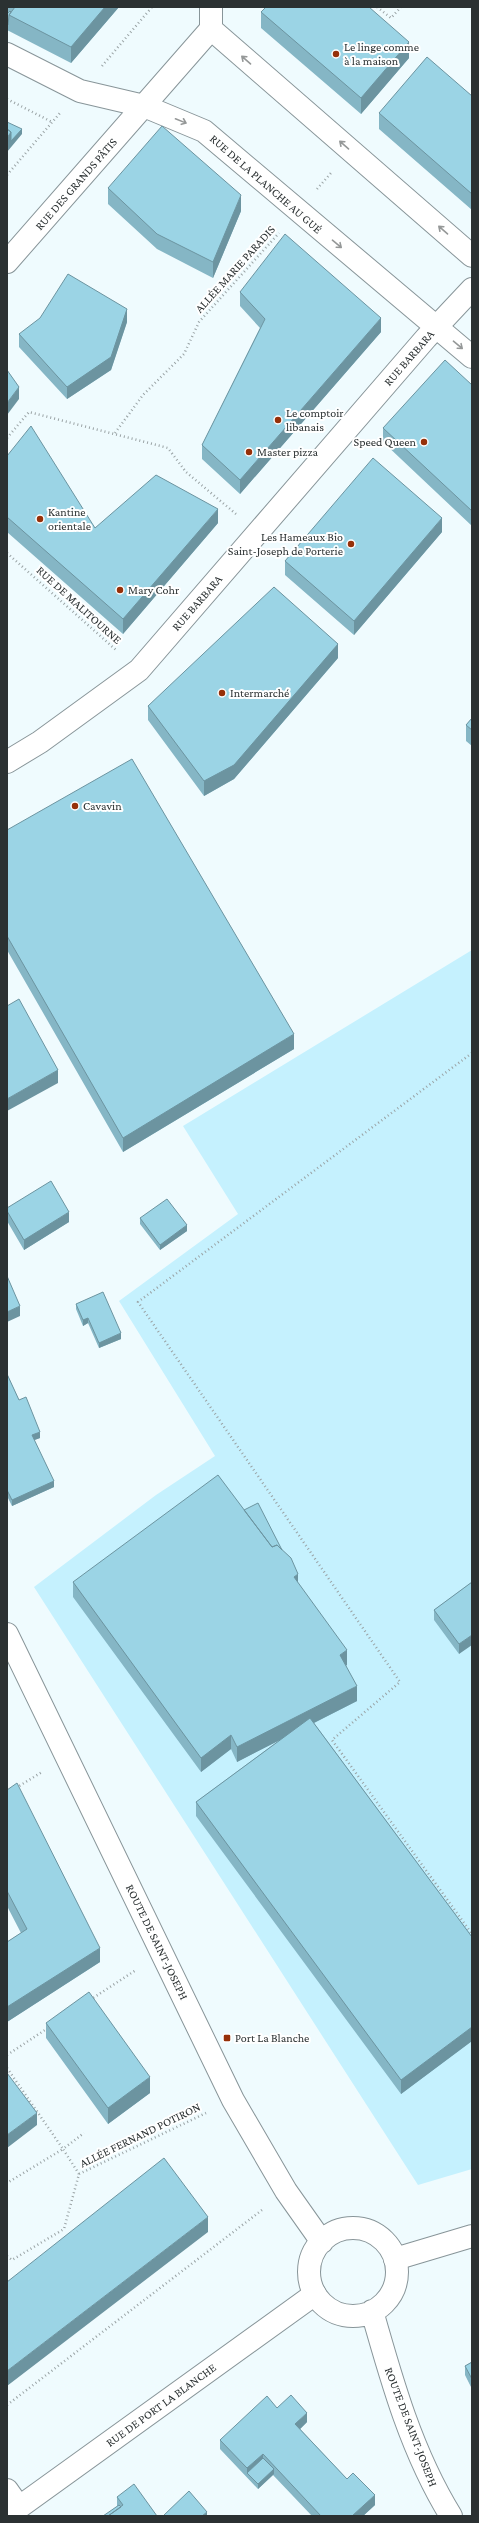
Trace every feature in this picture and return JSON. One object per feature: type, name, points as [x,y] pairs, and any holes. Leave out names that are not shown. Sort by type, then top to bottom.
[{"type":"street","points":[[211,7],[211,29],[472,256]]},
{"type":"street","name":"RUE DES GRANDS PÂTIS","points":[[7,262],[211,29]]},
{"type":"street","name":"RUE DE LA PLANCHE AU GUÉ","points":[[7,54],[80,91],[144,106],[204,131],[298,212],[472,357]]},
{"type":"street","name":"RUE BARBARA","points":[[7,762],[40,742],[138,670],[436,327],[472,289]]},
{"type":"street","name":"ROUTE DE SAINT-JOSEPH","points":[[7,1634],[234,2100],[286,2192],[322,2242]]},
{"type":"street","points":[[342,2229],[364,2229],[383,2241],[395,2259],[397,2274],[390,2295],[372,2311],[355,2315],[341,2314],[325,2305],[316,2294],[311,2282],[310,2269],[315,2250],[322,2242],[342,2229]]},
{"type":"street","points":[[395,2259],[472,2236]]},
{"type":"street","name":"RUE DE PORT LA BLANCHE","points":[[11,2504],[316,2294]]},
{"type":"street","name":"ROUTE DE SAINT-JOSEPH","points":[[372,2311],[391,2382],[432,2485],[451,2516]]},
{"type":"path","points":[[377,7],[391,18],[401,7]]},
{"type":"path","points":[[7,99],[52,122]]},
{"type":"path","name":"ALLÉE MARIE PARADIS","points":[[115,433],[143,395],[184,354],[199,322],[298,212],[350,150]]},
{"type":"path","points":[[7,438],[29,412],[115,433],[168,448],[186,472],[257,533]]},
{"type":"path","name":"RUE DE MALITOURNE","points":[[7,553],[138,670]]},
{"type":"path","points":[[472,1053],[138,1302],[400,1682],[332,1740],[472,1934]]},
{"type":"path","points":[[14,1789],[67,1757]]},
{"type":"path","points":[[84,2004],[162,1953]]},
{"type":"path","points":[[7,2056],[52,2026]]},
{"type":"path","points":[[7,2068],[79,2174]]},
{"type":"path","name":"ALLÉE FERNAND POTIRON","points":[[7,2256],[12,2260],[64,2229],[79,2174],[234,2100]]},
{"type":"path","points":[[7,2183],[63,2149],[84,2132]]},
{"type":"path","points":[[7,2404],[286,2192]]},
{"type":"shaded area","points":[[472,950],[472,2169],[418,2185],[34,1587],[156,1495],[215,1456],[119,1301],[238,1214],[183,1126]]},
{"type":"building","points":[[15,7],[105,7],[71,47],[9,15]]},
{"type":"building","points":[[266,7],[369,7],[409,42],[361,98],[261,12]]},
{"type":"building","points":[[10,11],[11,12],[9,15],[8,25],[7,14]]},
{"type":"building","points":[[427,57],[472,96],[472,194],[379,113]]},
{"type":"building","points":[[7,122],[22,129],[11,141],[11,132],[7,129]]},
{"type":"building","points":[[162,126],[241,195],[213,262],[157,234],[108,188]]},
{"type":"building","points":[[7,129],[11,132],[7,138]]},
{"type":"building","points":[[285,234],[381,318],[240,480],[202,445],[265,319],[240,292]]},
{"type":"building","points":[[68,274],[127,309],[111,357],[67,387],[19,334],[40,318]]},
{"type":"building","points":[[445,360],[472,385],[472,511],[383,428]]},
{"type":"building","points":[[7,370],[19,387],[7,403]]},
{"type":"building","points":[[31,426],[95,528],[156,475],[218,509],[123,619],[7,517],[7,456]]},
{"type":"building","points":[[373,458],[442,518],[354,621],[285,561]]},
{"type":"building","points":[[274,587],[338,644],[234,765],[204,781],[148,706]]},
{"type":"building","points":[[472,718],[472,730],[466,725]]},
{"type":"building","points":[[132,759],[294,1034],[123,1138],[7,936],[7,830]]},
{"type":"building","points":[[19,999],[58,1070],[7,1099],[7,1006]]},
{"type":"building","points":[[51,1181],[69,1212],[24,1240],[7,1211],[7,1208]]},
{"type":"building","points":[[167,1199],[187,1225],[160,1245],[140,1218]]},
{"type":"building","points":[[7,1276],[20,1306],[7,1312]]},
{"type":"building","points":[[103,1292],[121,1333],[99,1343],[88,1318],[83,1320],[76,1304]]},
{"type":"building","points":[[7,1374],[19,1400],[26,1397],[40,1432],[32,1435],[54,1481],[12,1500],[7,1490]]},
{"type":"building","points":[[218,1475],[272,1547],[277,1545],[291,1558],[298,1574],[294,1577],[347,1650],[340,1655],[357,1686],[237,1747],[231,1735],[201,1758],[73,1582]]},
{"type":"building","points":[[258,1503],[282,1550],[277,1545],[272,1547],[244,1510]]},
{"type":"building","points":[[472,1582],[472,1635],[459,1644],[434,1610]]},
{"type":"building","points":[[310,1718],[472,1937],[472,2027],[401,2080],[196,1802]]},
{"type":"building","points":[[17,1783],[100,1948],[7,2007],[7,1942],[27,1929],[7,1891],[7,1790]]},
{"type":"building","points":[[89,1992],[150,2077],[108,2108],[46,2023]]},
{"type":"building","points":[[7,2073],[37,2113],[7,2135]]},
{"type":"building","points":[[164,2158],[208,2217],[7,2371],[7,2282]]},
{"type":"building","points":[[472,2362],[472,2379],[465,2366]]},
{"type":"building","points":[[291,2395],[307,2413],[295,2424],[347,2479],[353,2473],[375,2495],[352,2516],[321,2516],[263,2454],[247,2468],[220,2440],[267,2396],[277,2408]]},
{"type":"building","points":[[263,2458],[274,2469],[258,2484],[247,2473]]},
{"type":"building","points":[[134,2484],[157,2516],[108,2516],[123,2505],[117,2497]]},
{"type":"building","points":[[189,2491],[207,2512],[202,2516],[163,2516]]},
{"type":"building","points":[[119,2505],[121,2507],[108,2516],[103,2516]]},
{"type":"place","name":"Le linge comme à la maison","points":[[336,54]]},
{"type":"place","name":"Le comptoir libanais","points":[[278,420]]},
{"type":"place","name":"Speed Queen","points":[[424,442]]},
{"type":"place","name":"Master pizza","points":[[249,452]]},
{"type":"place","name":"Kantine orientale","points":[[40,519]]},
{"type":"place","name":"Les Hameaux Bio Saint-Joseph de Porterie","points":[[351,544]]},
{"type":"place","name":"Mary Cohr","points":[[120,590]]},
{"type":"place","name":"Intermarché","points":[[222,693]]},
{"type":"place","name":"Cavavin","points":[[75,806]]},
{"type":"place","name":"Port La Blanche","points":[[227,2038]]}]
